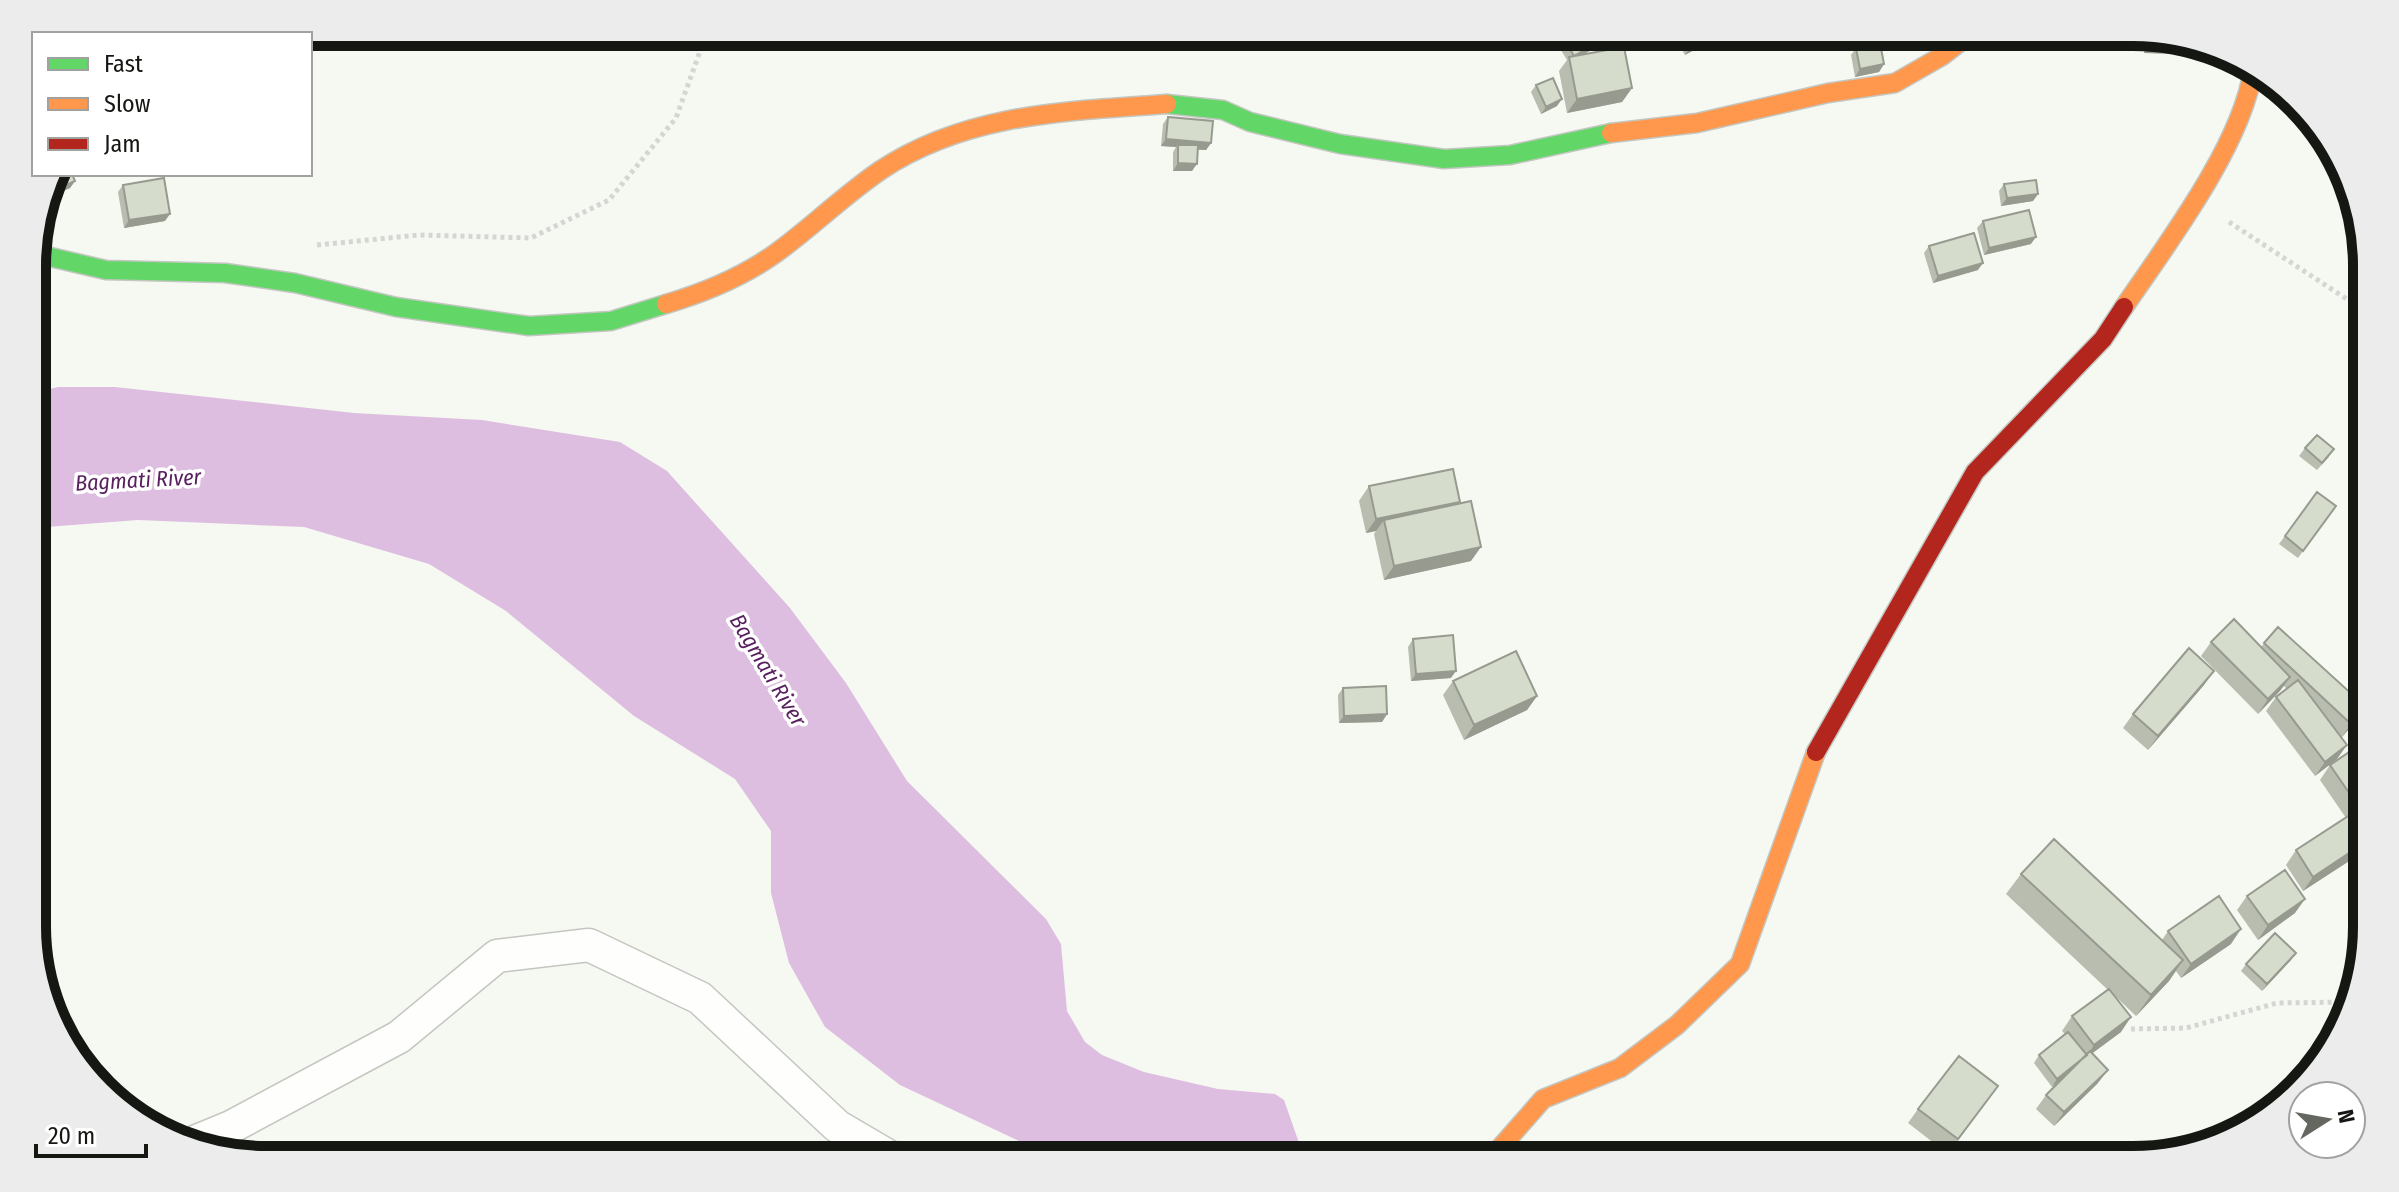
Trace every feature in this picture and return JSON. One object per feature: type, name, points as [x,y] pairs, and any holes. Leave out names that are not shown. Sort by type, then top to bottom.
[{"type":"street","points":[[46,256],[106,270],[225,273],[295,283],[396,307],[529,326],[611,321],[698,295],[773,255],[882,169],[950,136],[1027,114],[1170,104],[1223,110],[1250,122],[1340,144],[1444,159],[1510,155],[1590,136],[1697,123],[1828,93],[1895,83],[1955,46]]},
{"type":"street","points":[[1502,1146],[1543,1099],[1620,1068],[1677,1025],[1740,964],[1813,758],[1975,472],[2103,339],[2196,201],[2249,97],[2251,81]]},
{"type":"street","points":[[205,1138],[231,1127],[399,1037],[497,956],[589,945],[700,998],[837,1126],[871,1146]]},
{"type":"path","points":[[312,245],[419,235],[531,238],[609,200],[676,118],[702,46]]},
{"type":"path","points":[[2196,201],[2353,303]]},
{"type":"path","points":[[2131,1029],[2186,1028],[2277,1003],[2339,1002]]},
{"type":"water","name":"Bagmati River","points":[[115,387],[354,413],[482,420],[620,442],[667,471],[790,608],[846,683],[907,781],[1046,919],[1061,944],[1067,1011],[1085,1042],[1102,1055],[1144,1072],[1218,1089],[1275,1094],[1284,1100],[1300,1146],[1025,1146],[900,1085],[825,1027],[789,963],[771,893],[771,831],[735,779],[634,716],[506,611],[429,564],[304,527],[138,520],[46,527],[46,390]]},
{"type":"building","points":[[1568,46],[1591,46],[1574,56]]},
{"type":"building","points":[[1881,46],[1884,64],[1860,69],[1856,48]]},
{"type":"building","points":[[1624,47],[1632,88],[1577,99],[1569,57]]},
{"type":"building","points":[[1553,78],[1562,99],[1546,107],[1536,85]]},
{"type":"building","points":[[1168,117],[1213,121],[1211,143],[1166,139]]},
{"type":"building","points":[[1178,145],[1198,145],[1197,164],[1178,163]]},
{"type":"building","points":[[66,176],[73,176],[75,181],[61,187]]},
{"type":"building","points":[[164,178],[170,214],[129,220],[123,185]]},
{"type":"building","points":[[2036,180],[2038,194],[2007,198],[2004,184]]},
{"type":"building","points":[[2029,210],[2036,237],[1989,248],[1983,221]]},
{"type":"building","points":[[1974,233],[1983,263],[1938,276],[1929,246]]},
{"type":"building","points":[[2317,435],[2334,449],[2322,463],[2305,448]]},
{"type":"building","points":[[1453,469],[1460,502],[1376,519],[1369,486]]},
{"type":"building","points":[[2317,492],[2336,506],[2303,551],[2285,536]]},
{"type":"building","points":[[1471,501],[1481,547],[1394,566],[1384,520]]},
{"type":"building","points":[[2234,619],[2290,677],[2268,699],[2211,642]]},
{"type":"building","points":[[2278,627],[2353,695],[2351,724],[2264,643]]},
{"type":"building","points":[[1453,635],[1456,671],[1416,674],[1413,639]]},
{"type":"building","points":[[2189,648],[2214,671],[2158,736],[2133,714]]},
{"type":"building","points":[[1516,651],[1537,696],[1474,725],[1453,681]]},
{"type":"building","points":[[2298,680],[2347,745],[2325,762],[2276,697]]},
{"type":"building","points":[[1386,686],[1387,714],[1344,716],[1343,688]]},
{"type":"building","points":[[2353,749],[2353,799],[2330,765]]},
{"type":"building","points":[[2353,813],[2353,850],[2313,877],[2296,850]]},
{"type":"building","points":[[2054,839],[2183,960],[2151,995],[2021,874]]},
{"type":"building","points":[[2285,870],[2305,899],[2268,925],[2247,896]]},
{"type":"building","points":[[2219,896],[2241,929],[2191,964],[2168,931]]},
{"type":"building","points":[[2275,933],[2296,953],[2267,984],[2246,964]]},
{"type":"building","points":[[2109,989],[2131,1017],[2094,1045],[2072,1016]]},
{"type":"building","points":[[2068,1032],[2087,1055],[2057,1079],[2039,1055]]},
{"type":"building","points":[[2090,1051],[2108,1070],[2064,1112],[2046,1095]]},
{"type":"building","points":[[1959,1056],[1998,1086],[1958,1139],[1918,1109]]},
{"type":"traffic: fast","points":[[1167,104],[1223,110],[1250,122],[1340,144],[1444,159],[1510,155],[1611,133]]},
{"type":"traffic: fast","points":[[46,256],[106,270],[225,273],[295,283],[396,307],[529,326],[611,321],[666,304]]},
{"type":"traffic: slow","points":[[1611,133],[1697,123],[1828,93],[1895,83],[1955,46]]},
{"type":"traffic: slow","points":[[2124,307],[2181,224],[2219,161],[2234,130],[2250,80]]},
{"type":"traffic: slow","points":[[666,304],[709,289],[751,269],[776,253],[881,170],[914,151],[948,137],[1019,118],[1167,104]]},
{"type":"traffic: slow","points":[[1502,1146],[1543,1099],[1620,1068],[1677,1025],[1740,964],[1816,752]]},
{"type":"traffic: jam","points":[[1816,752],[1975,472],[2103,339],[2124,307]]}]
